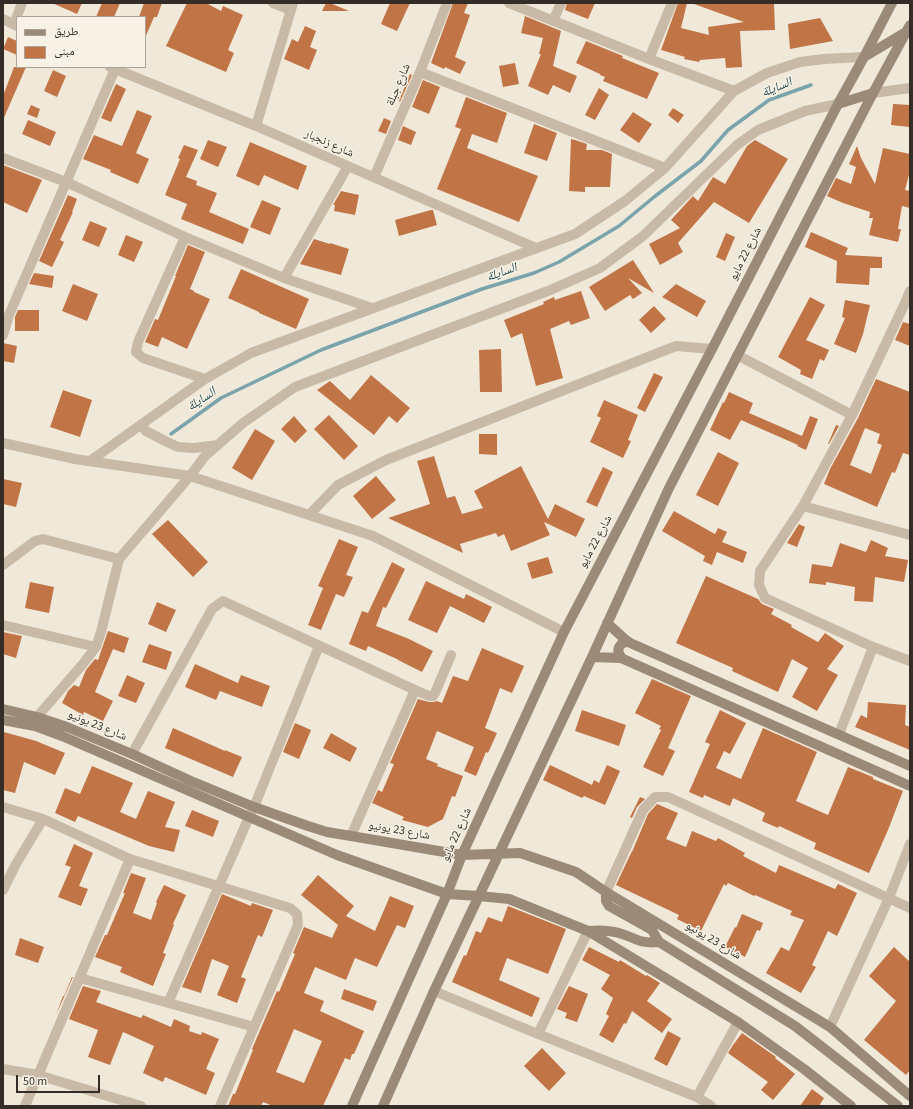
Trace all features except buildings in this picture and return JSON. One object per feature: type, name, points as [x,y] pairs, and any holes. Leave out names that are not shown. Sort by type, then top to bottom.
[{"type":"street","points":[[18,16],[22,3]]},
{"type":"street","points":[[256,126],[292,7],[273,3]]},
{"type":"street","name":"شارع جبلة","points":[[374,177],[420,72],[447,3]]},
{"type":"street","points":[[509,3],[734,91]]},
{"type":"street","points":[[553,21],[561,3]]},
{"type":"street","points":[[649,59],[672,3]]},
{"type":"street","name":"شارع 22 مايو","points":[[352,1106],[462,855],[564,632],[892,3]]},
{"type":"street","points":[[3,19],[16,25]]},
{"type":"street","points":[[90,461],[206,379],[251,353],[575,234],[625,202],[665,168],[734,91],[767,73],[800,62],[864,57],[909,30]]},
{"type":"street","points":[[382,1106],[498,853],[592,657],[606,623],[669,488],[873,93],[909,30]]},
{"type":"street","points":[[3,336],[6,314],[66,182],[113,68]]},
{"type":"street","name":"شارع زنجبار","points":[[113,68],[256,126],[536,248]]},
{"type":"street","points":[[420,72],[665,168]]},
{"type":"street","points":[[36,721],[96,647],[119,559],[190,476],[205,456],[242,423],[295,387],[548,291],[600,268],[643,236],[737,145],[758,130],[805,111],[838,104],[873,93],[910,88]]},
{"type":"street","points":[[3,158],[66,182],[185,237],[284,278],[372,308]]},
{"type":"street","points":[[284,278],[348,166]]},
{"type":"street","points":[[185,237],[138,342],[136,352],[144,358],[206,379]]},
{"type":"street","points":[[910,291],[908,303],[852,415],[803,506],[760,571],[759,585],[765,598],[873,647],[910,661]]},
{"type":"street","points":[[309,515],[338,486],[386,460],[676,346],[712,349]]},
{"type":"street","points":[[737,355],[852,415]]},
{"type":"street","points":[[141,425],[146,431],[178,447],[194,448],[218,445]]},
{"type":"street","points":[[3,443],[90,461],[190,476],[373,536],[564,632]]},
{"type":"street","points":[[803,506],[910,534]]},
{"type":"street","points":[[3,565],[35,541],[43,539],[119,559]]},
{"type":"street","points":[[132,754],[212,609],[223,601],[429,696],[433,696],[435,693],[451,655]]},
{"type":"street","points":[[606,623],[629,642],[910,766]]},
{"type":"street","points":[[3,625],[96,647]]},
{"type":"street","points":[[622,658],[619,655],[618,647],[623,643],[629,642]]},
{"type":"street","points":[[168,1003],[254,807],[319,646]]},
{"type":"street","points":[[839,734],[873,647]]},
{"type":"street","points":[[592,657],[622,658],[910,786]]},
{"type":"street","points":[[351,836],[415,690]]},
{"type":"street","name":"شارع 23 يونيو","points":[[3,709],[36,721],[69,739],[337,855],[446,894],[509,899],[588,931],[738,1022],[804,1069],[851,1106]]},
{"type":"street","name":"شارع 23 يونيو","points":[[3,720],[36,721],[67,727],[254,807],[327,832],[462,855],[520,853],[576,872],[606,892],[830,1027],[910,1096]]},
{"type":"street","points":[[898,1106],[795,1026],[659,942],[652,930],[609,906],[606,901],[606,892],[643,810],[655,797],[668,797],[910,908]]},
{"type":"street","points":[[3,807],[43,819],[130,859],[290,908],[297,914],[298,925],[220,1106]]},
{"type":"street","points":[[3,890],[16,864],[43,819]]},
{"type":"street","points":[[830,1027],[889,898],[910,844]]},
{"type":"street","points":[[24,1106],[130,859]]},
{"type":"street","points":[[538,1034],[588,931],[605,930],[620,933],[648,944],[659,942]]},
{"type":"street","points":[[80,978],[254,1028]]},
{"type":"street","points":[[434,991],[697,1097],[711,1106]]},
{"type":"street","points":[[697,1097],[738,1022]]},
{"type":"street","points":[[3,1069],[38,1075],[141,1106]]},
{"type":"waterway","name":"السايلة","points":[[171,434],[221,398],[321,350],[482,289],[534,273],[559,262],[619,226],[701,161],[728,130],[769,100],[811,85]]}]
